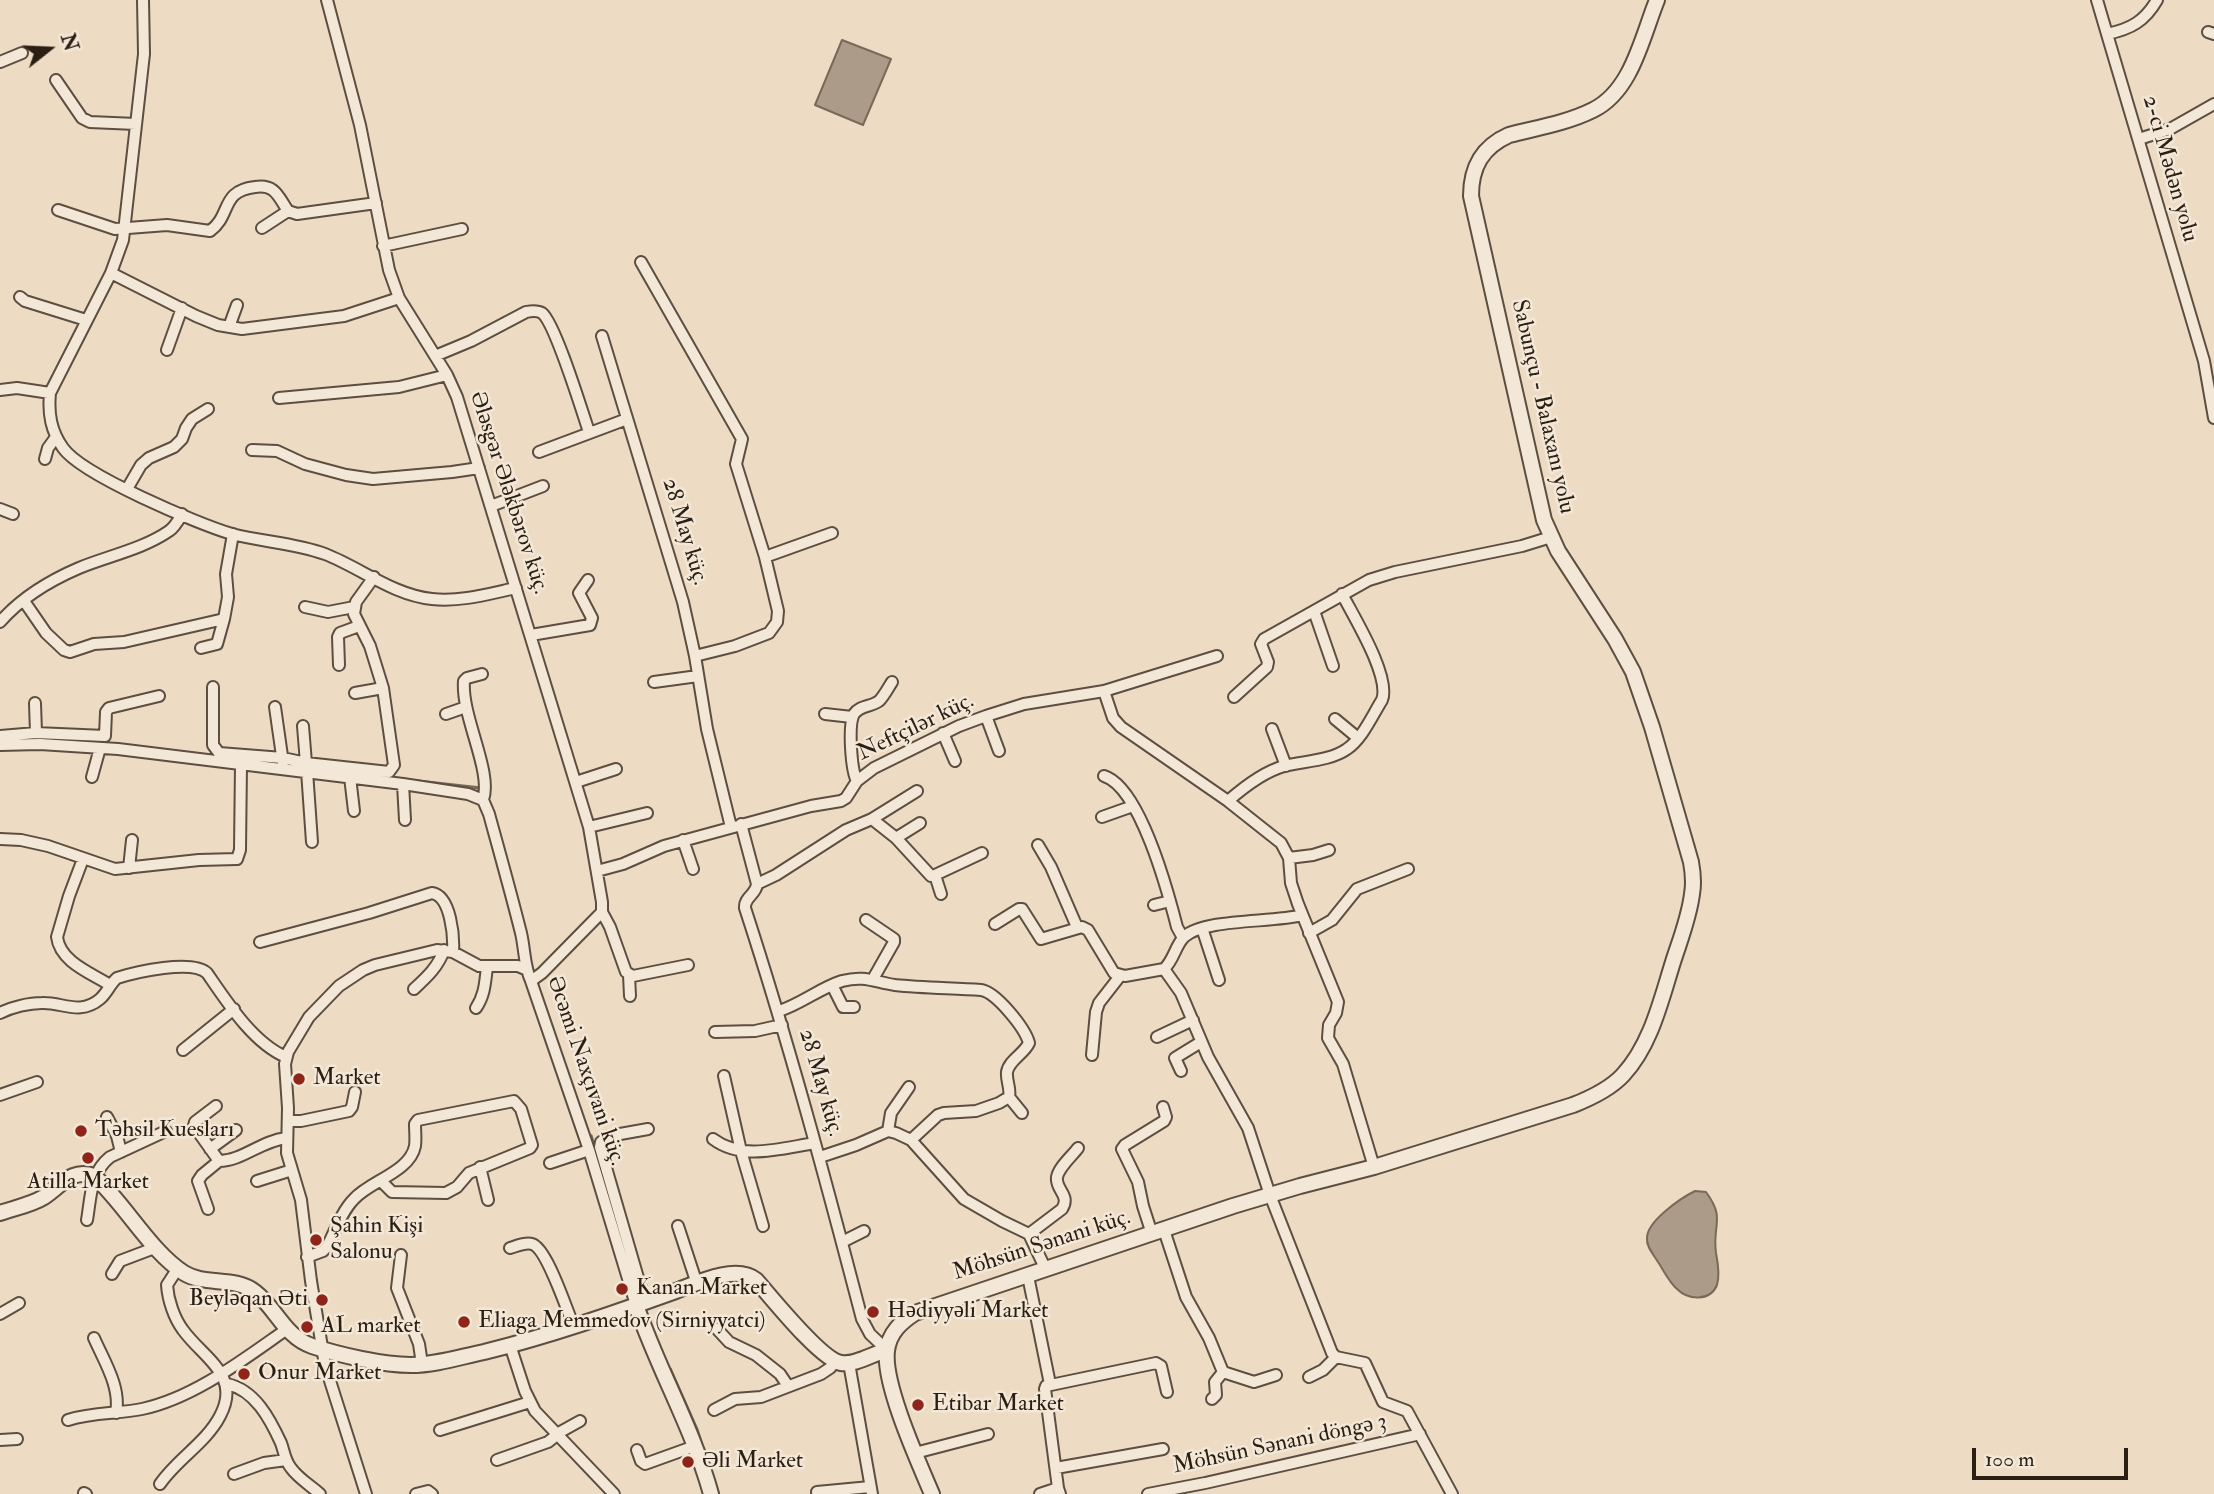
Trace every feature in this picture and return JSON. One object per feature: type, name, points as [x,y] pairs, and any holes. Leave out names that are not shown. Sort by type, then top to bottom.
[{"type":"street","points":[[143,0],[144,54],[125,230],[111,273],[50,393],[48,410],[64,450],[94,473],[182,514],[233,534],[305,547],[407,594],[452,600],[516,588]]},
{"type":"street","name":"Ələsgər Ələkbərov küç.","points":[[327,0],[360,125],[389,270],[399,298],[447,375],[457,397],[589,827],[602,902],[601,912]]},
{"type":"street","name":"Sabunçu - Balaxanı yolu","points":[[1374,1167],[1573,1105],[1617,1081],[1632,1064],[1655,1018],[1685,924],[1692,893],[1691,862],[1640,692],[1626,658],[1551,537],[1536,492],[1471,196],[1476,163],[1498,140],[1582,115],[1604,104],[1614,95],[1631,66],[1657,0]]},
{"type":"street","name":"2-ci Mədən yolu","points":[[2098,0],[2204,362],[2214,418]]},
{"type":"street","points":[[2107,34],[2138,23],[2157,0]]},
{"type":"street","points":[[0,62],[22,54]]},
{"type":"street","points":[[56,80],[82,118],[90,122],[136,124]]},
{"type":"street","points":[[2139,138],[2170,128],[2214,104]]},
{"type":"street","points":[[58,210],[125,230],[167,225],[210,231],[238,190],[264,186],[274,190],[288,211],[297,214],[376,203]]},
{"type":"street","points":[[262,228],[288,211]]},
{"type":"street","points":[[383,246],[462,229]]},
{"type":"street","points":[[641,262],[739,431],[742,444],[736,464],[765,556],[778,611],[777,622],[769,633],[736,646],[695,656]]},
{"type":"street","points":[[111,273],[218,325],[242,329],[344,316],[399,298]]},
{"type":"street","points":[[20,297],[25,301],[86,320]]},
{"type":"street","points":[[229,327],[237,305]]},
{"type":"street","points":[[167,350],[182,308]]},
{"type":"street","points":[[435,356],[471,341],[526,312],[541,312],[566,362],[589,432]]},
{"type":"street","name":"28 May küç.","points":[[602,336],[683,602],[707,729],[757,884],[755,891],[746,901],[745,908],[779,1011],[862,1319],[870,1334],[887,1350]]},
{"type":"street","points":[[279,398],[399,387],[447,375]]},
{"type":"street","points":[[0,390],[17,388],[50,393]]},
{"type":"street","points":[[127,489],[141,465],[149,458],[174,447],[182,439],[192,419],[208,409]]},
{"type":"street","points":[[539,452],[627,418]]},
{"type":"street","points":[[45,459],[48,448],[57,437]]},
{"type":"street","points":[[252,450],[277,451],[305,464],[373,479],[479,468]]},
{"type":"street","points":[[491,506],[543,486]]},
{"type":"street","points":[[0,509],[13,514]]},
{"type":"street","points":[[0,622],[24,601],[62,576],[169,532],[176,526],[182,514]]},
{"type":"street","points":[[765,556],[832,533]]},
{"type":"street","points":[[201,648],[217,644],[228,597],[226,574],[233,534]]},
{"type":"street","points":[[1234,697],[1267,667],[1268,662],[1261,644],[1264,639],[1368,580],[1522,546],[1551,537]]},
{"type":"street","points":[[305,607],[328,612],[354,607],[374,578]]},
{"type":"street","points":[[531,635],[590,625],[592,618],[579,593],[588,580]]},
{"type":"street","points":[[1228,801],[1251,782],[1286,766],[1332,756],[1348,749],[1382,701],[1384,682],[1342,594]]},
{"type":"street","points":[[24,601],[46,633],[64,650],[70,652],[94,644],[124,642],[224,619]]},
{"type":"street","points":[[307,767],[389,772],[394,765],[383,688],[354,607]]},
{"type":"street","points":[[1314,611],[1333,666]]},
{"type":"street","points":[[339,665],[340,633],[359,626]]},
{"type":"street","name":"Neftçilər küç.","points":[[597,871],[612,868],[651,850],[683,840],[811,806],[841,801],[846,798],[857,780],[874,768],[943,733],[986,716],[1024,704],[1104,691],[1217,656]]},
{"type":"street","points":[[446,714],[466,707],[464,681],[482,674]]},
{"type":"street","points":[[654,682],[698,676]]},
{"type":"street","points":[[857,780],[852,768],[852,717],[859,708],[875,704],[881,699],[892,682]]},
{"type":"street","points":[[213,687],[215,749],[219,752],[350,777],[468,794],[482,800]]},
{"type":"street","points":[[355,693],[383,688]]},
{"type":"street","points":[[1104,691],[1113,718],[1121,727],[1228,801],[1281,843],[1289,858],[1292,883],[1309,933],[1338,1002],[1336,1013],[1329,1025],[1328,1038],[1343,1064],[1374,1167]]},
{"type":"street","points":[[0,736],[36,733],[105,736],[108,708],[159,696]]},
{"type":"street","points":[[35,703],[36,733]]},
{"type":"street","points":[[275,707],[283,763]]},
{"type":"street","name":"Əcəmi Naxçıvani küç.","points":[[466,707],[485,785],[482,800],[489,814],[521,933],[525,969],[641,1304],[654,1353],[695,1446],[711,1494]]},
{"type":"street","points":[[825,714],[852,717]]},
{"type":"street","points":[[986,716],[999,751]]},
{"type":"street","points":[[1335,719],[1358,738]]},
{"type":"street","points":[[303,726],[312,842]]},
{"type":"street","points":[[1272,729],[1286,766]]},
{"type":"street","points":[[943,733],[955,761]]},
{"type":"street","points":[[0,745],[40,744],[100,748],[241,765],[283,763]]},
{"type":"street","points":[[92,777],[100,748]]},
{"type":"street","points":[[0,839],[34,843],[108,869],[237,859],[240,850],[241,765]]},
{"type":"street","points":[[576,782],[616,769]]},
{"type":"street","points":[[1104,776],[1115,781],[1133,806],[1151,841],[1179,934],[1183,938]]},
{"type":"street","points":[[350,777],[354,810]]},
{"type":"street","points":[[403,784],[405,820]]},
{"type":"street","points":[[757,884],[917,791]]},
{"type":"street","points":[[1102,817],[1133,806]]},
{"type":"street","points":[[589,827],[647,813]]},
{"type":"street","points":[[872,819],[896,838],[931,876],[982,853]]},
{"type":"street","points":[[896,838],[920,823]]},
{"type":"street","points":[[129,868],[132,840]]},
{"type":"street","points":[[683,840],[693,869]]},
{"type":"street","points":[[1038,845],[1051,867],[1077,927]]},
{"type":"street","points":[[1289,858],[1329,850]]},
{"type":"street","points":[[83,859],[69,896],[57,937],[58,943],[69,960],[110,985]]},
{"type":"street","points":[[1309,933],[1332,920],[1357,889],[1408,869]]},
{"type":"street","points":[[935,876],[941,894]]},
{"type":"street","points":[[260,942],[432,893],[439,894],[452,926],[449,951],[414,989]]},
{"type":"street","points":[[1154,905],[1170,901]]},
{"type":"street","points":[[995,924],[1019,909],[1026,911],[1041,939],[1077,927],[1088,930],[1109,965],[1119,976]]},
{"type":"street","points":[[531,981],[601,912],[610,927],[629,975],[630,996]]},
{"type":"street","points":[[1092,1055],[1099,1003],[1119,976],[1164,970],[1183,938],[1202,928],[1303,915]]},
{"type":"street","points":[[866,920],[894,939],[873,979]]},
{"type":"street","points":[[1202,928],[1219,980]]},
{"type":"street","points":[[366,1494],[322,1349],[307,1257],[303,1213],[287,1153],[286,1057],[309,1017],[346,980],[362,970],[432,950],[449,951],[479,966],[525,969]]},
{"type":"street","points":[[629,975],[688,965]]},
{"type":"street","points":[[0,1013],[10,1008],[41,1003],[82,1007],[99,1000],[114,980],[122,976],[183,966],[195,967],[207,973],[268,1048],[286,1057]]},
{"type":"street","points":[[476,1008],[482,1000],[487,967]]},
{"type":"street","points":[[1164,970],[1181,993],[1201,1042],[1248,1128],[1270,1195],[1328,1345],[1336,1357],[1365,1363],[1383,1402],[1407,1410],[1452,1494]]},
{"type":"street","points":[[779,1011],[832,985],[854,979],[873,979],[894,985],[981,990],[993,994],[1025,1032],[1029,1043],[1007,1072],[1009,1097],[1022,1113]]},
{"type":"street","points":[[832,985],[843,1007],[854,1007]]},
{"type":"street","points":[[183,1050],[234,1009]]},
{"type":"street","points":[[1157,1037],[1193,1020]]},
{"type":"street","points":[[715,1032],[755,1031],[782,1025]]},
{"type":"street","points":[[1181,1071],[1175,1058],[1201,1042]]},
{"type":"street","points":[[724,1076],[741,1151],[763,1226]]},
{"type":"street","points":[[0,1095],[37,1082]]},
{"type":"street","points":[[888,1132],[891,1113],[909,1087]]},
{"type":"street","points":[[288,1121],[349,1111],[355,1092]]},
{"type":"street","points":[[911,1140],[938,1115],[976,1111],[1009,1097]]},
{"type":"street","points":[[307,1257],[327,1247],[354,1199],[381,1181],[395,1172],[413,1154],[415,1124],[418,1120],[514,1101],[518,1103],[532,1145],[530,1148],[480,1167],[446,1193],[392,1192],[381,1181]]},
{"type":"street","points":[[216,1107],[195,1122],[194,1126],[219,1161]]},
{"type":"street","points":[[1163,1107],[1166,1117],[1164,1121],[1122,1149],[1138,1182],[1143,1206],[1158,1232],[1223,1372],[1254,1382],[1276,1375]]},
{"type":"street","points":[[107,1116],[121,1152]]},
{"type":"street","points":[[641,1304],[600,1147],[601,1142],[609,1136],[648,1129]]},
{"type":"street","points":[[210,1149],[236,1130]]},
{"type":"street","points":[[87,1220],[94,1176],[102,1164],[121,1152],[166,1132]]},
{"type":"street","points":[[820,1157],[888,1132],[911,1140],[964,1199],[1002,1222],[1029,1234],[1046,1270]]},
{"type":"street","points":[[208,1209],[198,1181],[202,1175],[219,1161],[233,1160],[261,1144],[286,1138]]},
{"type":"street","points":[[713,1139],[721,1146],[741,1151],[764,1152],[816,1143]]},
{"type":"street","points":[[1029,1234],[1062,1209],[1065,1197],[1057,1177],[1078,1148]]},
{"type":"street","points":[[550,1163],[589,1150]]},
{"type":"street","points":[[480,1167],[488,1200]]},
{"type":"street","name":"Möhsün Sənani küç.","points":[[887,1350],[897,1328],[915,1313],[1270,1195],[1374,1167]]},
{"type":"street","points":[[257,1181],[292,1170]]},
{"type":"street","points":[[0,1213],[44,1197],[71,1176],[94,1176],[157,1247],[190,1276],[236,1284],[252,1290],[287,1329],[301,1340],[322,1349],[394,1364],[422,1364],[510,1345],[573,1327],[697,1283],[738,1273],[750,1276],[814,1345],[842,1362],[871,1490],[817,1492]]},
{"type":"street","points":[[678,1226],[697,1283]]},
{"type":"street","points":[[842,1242],[864,1231]]},
{"type":"street","points":[[510,1248],[526,1243],[539,1248],[573,1327]]},
{"type":"street","points":[[112,1274],[120,1261],[157,1247]]},
{"type":"street","points":[[401,1255],[397,1287],[419,1344],[422,1364]]},
{"type":"street","points":[[178,1268],[167,1285],[175,1316],[188,1337],[212,1359],[224,1379],[245,1391],[258,1404],[294,1472],[320,1494]]},
{"type":"street","points":[[1028,1276],[1050,1384]]},
{"type":"street","points":[[0,1314],[19,1303]]},
{"type":"street","points":[[68,1420],[96,1413],[143,1409],[224,1379],[287,1329]]},
{"type":"street","points":[[716,1329],[729,1342],[756,1355],[788,1386]]},
{"type":"street","points":[[94,1338],[116,1392],[116,1413]]},
{"type":"street","points":[[510,1345],[530,1402],[541,1419],[614,1494]]},
{"type":"street","points":[[714,1409],[735,1399],[761,1397],[827,1371],[842,1362],[887,1350],[889,1378],[932,1494]]},
{"type":"street","points":[[1309,1377],[1322,1370],[1336,1357]]},
{"type":"street","points":[[1040,1494],[1059,1491],[1046,1386],[1156,1363],[1161,1366],[1167,1392]]},
{"type":"street","points":[[1212,1399],[1216,1395],[1215,1382],[1223,1372]]},
{"type":"street","points":[[160,1484],[218,1419],[224,1407],[224,1379]]},
{"type":"street","points":[[440,1430],[530,1402]]},
{"type":"street","points":[[497,1460],[542,1445],[580,1421]]},
{"type":"street","points":[[915,1453],[988,1434]]},
{"type":"street","name":"Möhsün Sənani döngə 3","points":[[1149,1494],[1420,1434]]},
{"type":"street","points":[[0,1440],[17,1439]]},
{"type":"street","points":[[637,1450],[645,1464],[695,1446]]},
{"type":"street","points":[[1056,1468],[1163,1449]]},
{"type":"street","points":[[234,1474],[264,1462],[286,1460]]},
{"type":"street","points":[[416,1494],[428,1491],[432,1494]]},
{"type":"shaded area","points":[[842,40],[891,59],[863,125],[815,105]]},
{"type":"shaded area","points":[[1695,1191],[1706,1192],[1717,1216],[1715,1243],[1718,1281],[1714,1291],[1698,1298],[1682,1293],[1674,1286],[1647,1241],[1648,1231],[1658,1218]]},
{"type":"waterway","points":[[416,781],[479,788]]},
{"type":"waterway","points":[[591,1136],[610,1202]]},
{"type":"waterway","points":[[670,1369],[703,1449]]},
{"type":"place","name":"Market","points":[[299,1079]]},
{"type":"place","name":"Təhsil Kuesları","points":[[81,1131]]},
{"type":"place","name":"Atilla Market","points":[[88,1158]]},
{"type":"place","name":"Şahin Kişi Salonu","points":[[316,1240]]},
{"type":"place","name":"Kanan Market","points":[[622,1289]]},
{"type":"place","name":"Beyləqan Əti","points":[[322,1300]]},
{"type":"place","name":"Hədiyyəli Market","points":[[873,1312]]},
{"type":"place","name":"Eliaga Memmedov (Sirniyyatci)","points":[[464,1322]]},
{"type":"place","name":"AL market","points":[[307,1327]]},
{"type":"place","name":"Onur Market","points":[[244,1374]]},
{"type":"place","name":"Etibar Market","points":[[918,1405]]},
{"type":"place","name":"Əli Market","points":[[688,1462]]}]
